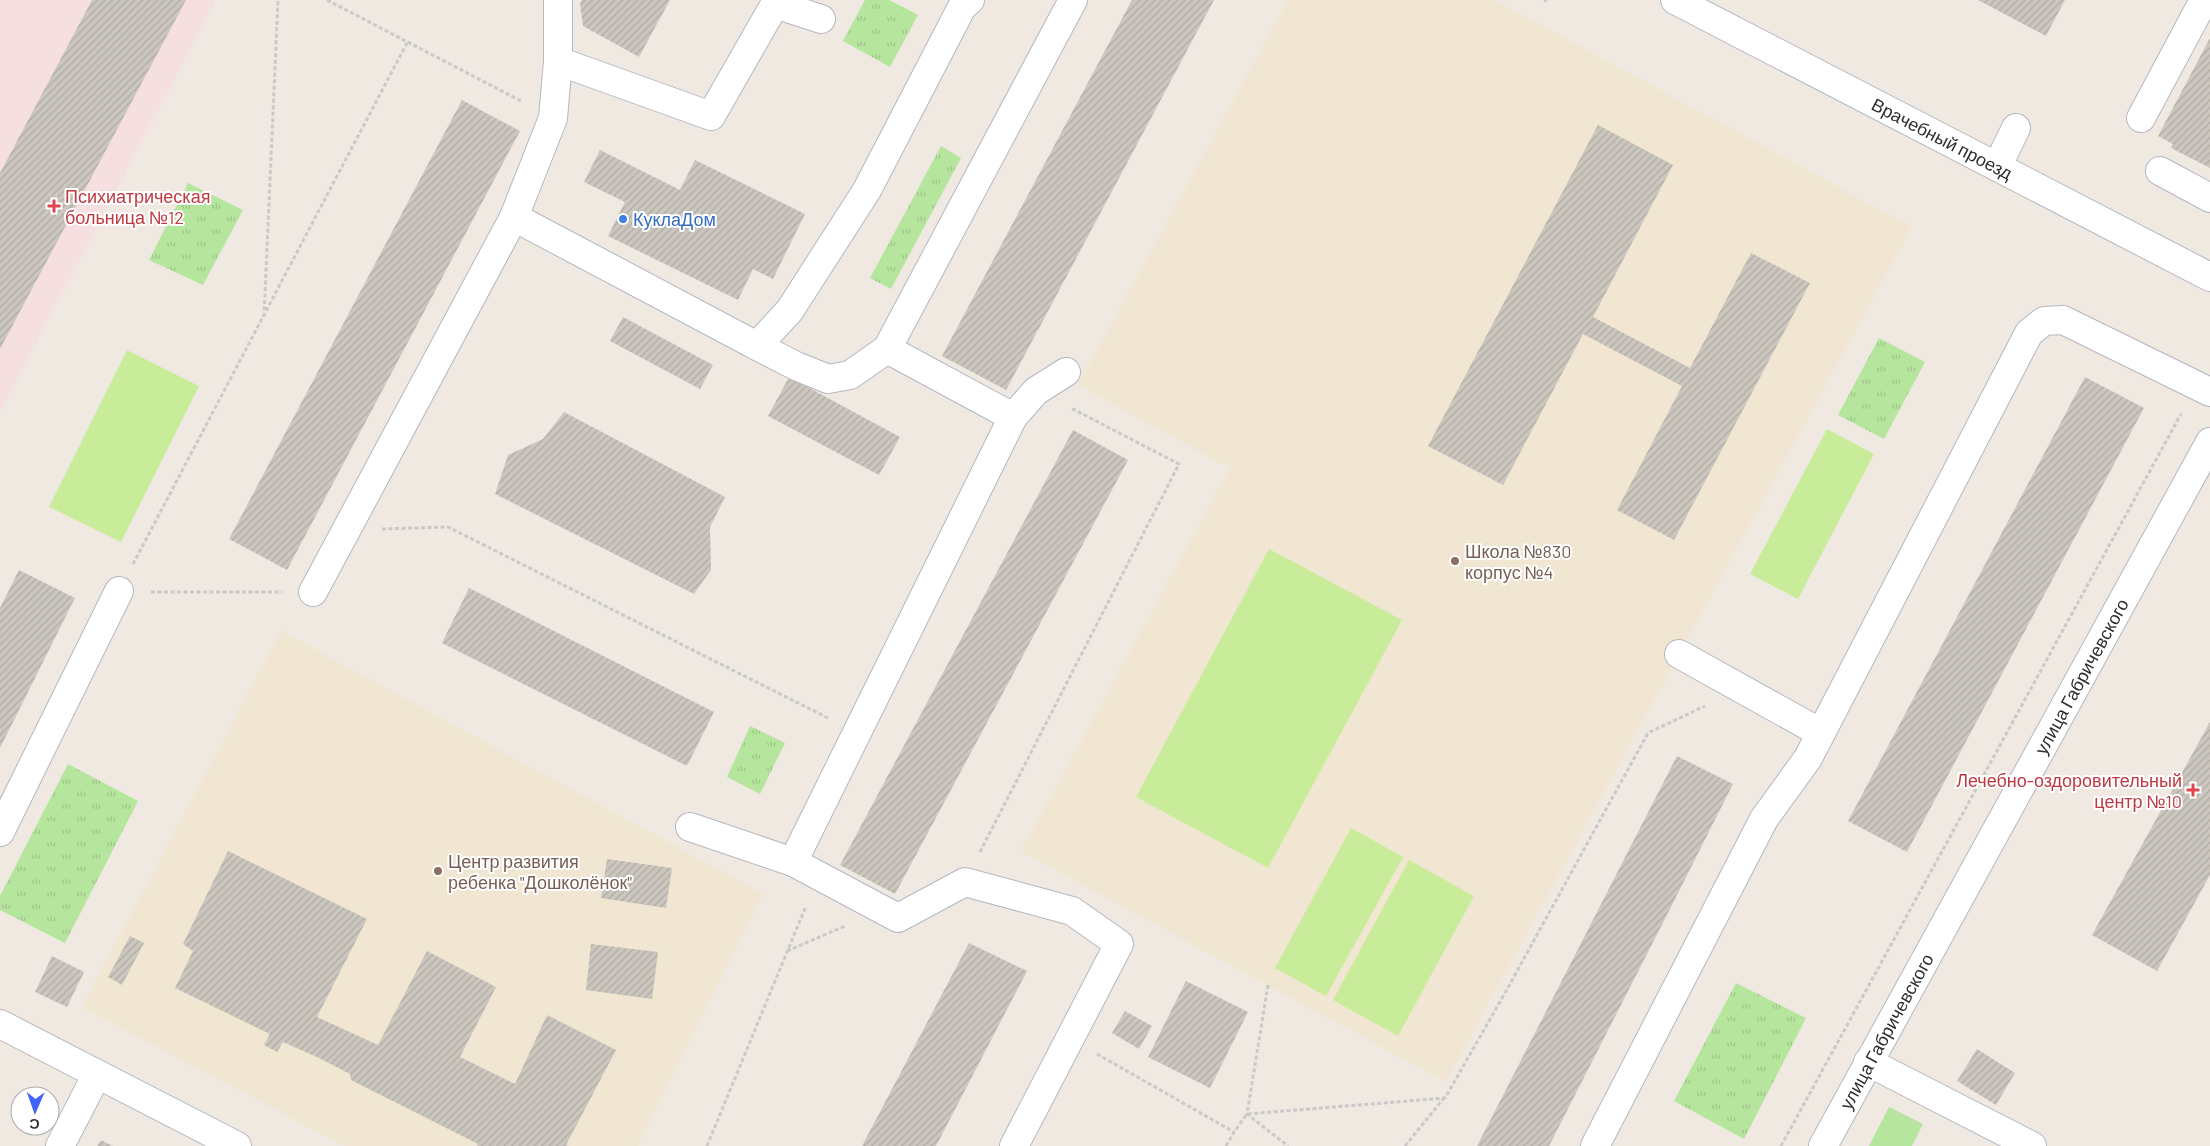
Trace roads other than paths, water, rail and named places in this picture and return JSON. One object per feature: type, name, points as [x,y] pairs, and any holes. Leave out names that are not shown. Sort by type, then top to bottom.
[{"type":"street","points":[[313,592],[514,217],[553,118],[558,61],[558,0]]},
{"type":"street","points":[[757,346],[790,310],[867,190],[962,7],[970,0]]},
{"type":"street","points":[[514,217],[796,366],[828,379],[850,375],[887,348],[1073,0]]},
{"type":"street","name":"Врачебный проезд","points":[[1675,0],[2210,277]]},
{"type":"street","points":[[2141,118],[2204,0]]},
{"type":"street","points":[[558,61],[711,116],[775,4],[821,20]]},
{"type":"street","points":[[1997,167],[2016,128]]},
{"type":"street","points":[[2160,171],[2210,198]]},
{"type":"street","points":[[1595,1146],[1764,819],[1808,758],[2030,333],[2044,321],[2063,320],[2203,389]]},
{"type":"street","points":[[887,348],[1013,417]]},
{"type":"street","points":[[793,862],[855,732],[1013,417],[1036,391],[1066,372]]},
{"type":"street","name":"улица Габричевского","points":[[1822,1146],[2210,442]]},
{"type":"street","points":[[0,832],[118,591]]},
{"type":"street","points":[[1680,654],[1821,733]]},
{"type":"street","points":[[690,827],[793,862],[898,918],[965,882],[1072,912],[1119,944],[1014,1146]]},
{"type":"street","points":[[0,1024],[237,1146]]},
{"type":"street","points":[[1868,1062],[2032,1146]]},
{"type":"street","points":[[60,1146],[97,1074]]},
{"type":"place","name":"Психиатрическая больница №12","points":[[54,206]]},
{"type":"place","name":"КуклаДом","points":[[623,219]]},
{"type":"place","name":"Школа №830 корпус №4","points":[[1455,561]]},
{"type":"place","name":"Лечебно-оздоровительный центр №10","points":[[2193,790]]},
{"type":"place","name":"Центр развития ребенка \"Дошколёнок\"","points":[[438,871]]}]
